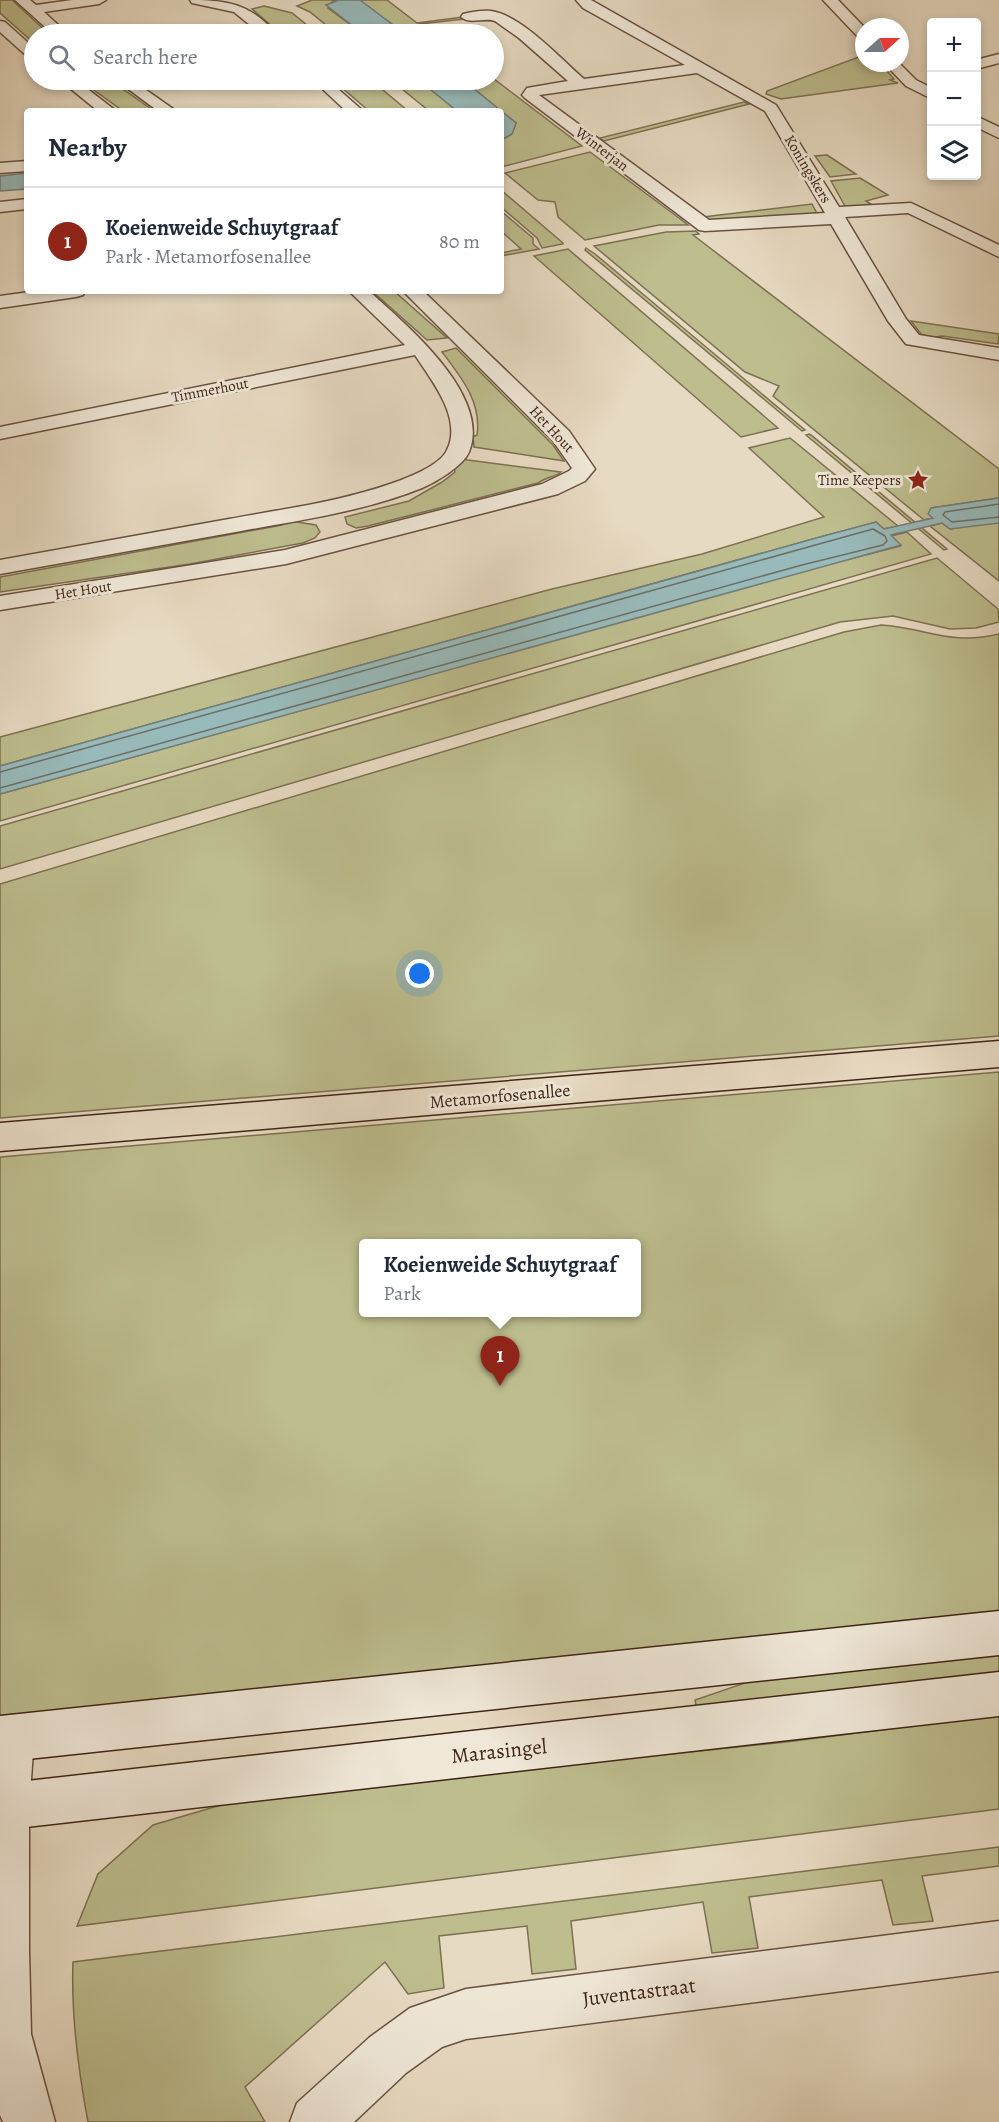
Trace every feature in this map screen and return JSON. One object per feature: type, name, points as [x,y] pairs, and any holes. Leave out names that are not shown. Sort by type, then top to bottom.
[{"type":"main road","name":"Metamorfosenallee","points":[[0,1137],[999,1054]]},
{"type":"street","points":[[22,0],[49,24]]},
{"type":"street","points":[[32,10],[99,0]]},
{"type":"street","points":[[197,0],[239,9],[257,24]]},
{"type":"street","name":"Koningskers","points":[[583,0],[588,5],[771,108],[898,321],[914,340],[999,354]]},
{"type":"street","points":[[830,0],[855,26]]},
{"type":"street","points":[[468,17],[485,15],[501,19],[552,57],[580,84]]},
{"type":"street","points":[[0,25],[24,46]]},
{"type":"street","points":[[981,63],[999,58]]},
{"type":"street","name":"Winterjan","points":[[698,68],[532,91],[530,95],[705,226],[836,215]]},
{"type":"street","points":[[900,72],[911,83],[927,92]]},
{"type":"street","points":[[911,83],[927,79]]},
{"type":"street","points":[[80,90],[104,108]]},
{"type":"street","points":[[138,90],[164,108]]},
{"type":"street","points":[[331,90],[352,108]]},
{"type":"street","points":[[981,124],[999,133]]},
{"type":"street","points":[[0,168],[24,166]]},
{"type":"street","points":[[0,207],[24,204]]},
{"type":"street","points":[[836,215],[911,208],[999,252]]},
{"type":"street","points":[[0,302],[55,294]]},
{"type":"street","points":[[0,567],[322,509],[417,482],[442,468],[458,452],[462,424],[453,397],[440,374],[420,348],[361,294]]},
{"type":"street","name":"Het Hout","points":[[0,603],[286,557],[550,489],[577,476],[584,469],[561,436],[415,294]]},
{"type":"street","name":"Timmerhout","points":[[0,433],[420,348]]},
{"type":"street","points":[[322,509],[343,543]]},
{"type":"street","points":[[29,2122],[24,2112],[6,2034],[3,1807],[6,1739],[999,1633]]},
{"type":"street","name":"Marasingel","points":[[3,1807],[999,1694]]},
{"type":"street","name":"Juventastraat","points":[[316,2122],[396,2049],[428,2026],[466,2014],[999,1946]]},
{"type":"green space","points":[[0,0],[12,0],[38,24],[24,24],[24,34],[0,13]]},
{"type":"green space","points":[[312,0],[339,0],[333,1],[328,8],[350,24],[325,24],[310,12],[297,6]]},
{"type":"green space","points":[[359,0],[387,0],[417,23],[463,17],[465,19],[420,24],[391,24]]},
{"type":"green space","points":[[264,6],[292,13],[306,24],[269,24],[252,9]]},
{"type":"green space","points":[[855,58],[855,72],[888,72],[894,79],[890,80],[898,83],[781,99],[766,94],[767,91]]},
{"type":"green space","points":[[504,87],[582,146],[504,166],[504,138],[512,134],[516,123],[504,113],[504,108],[498,108],[475,90],[504,90]]},
{"type":"green space","points":[[94,90],[124,90],[150,108],[119,108]]},
{"type":"green space","points":[[345,90],[383,90],[404,108],[366,108]]},
{"type":"green space","points":[[403,90],[431,90],[453,108],[425,108]]},
{"type":"green space","points":[[744,102],[749,104],[604,141],[600,138]]},
{"type":"green space","points":[[590,152],[688,225],[659,225],[585,240],[558,217],[555,202],[538,200],[505,173]]},
{"type":"green space","points":[[827,155],[856,174],[830,177],[815,156]]},
{"type":"green space","points":[[860,178],[888,195],[866,201],[871,204],[846,208],[831,181]]},
{"type":"green space","points":[[504,193],[563,244],[542,248],[537,238],[504,210]]},
{"type":"green space","points":[[812,204],[819,217],[709,220],[703,217]]},
{"type":"green space","points":[[504,214],[533,238],[533,244],[539,249],[504,255],[504,252],[521,249],[504,234]]},
{"type":"green space","points":[[696,231],[699,234],[693,235],[999,469],[999,498],[932,508],[933,518],[924,520],[773,396],[779,386],[745,372],[594,246],[666,232]]},
{"type":"green space","points":[[586,248],[805,430],[802,431],[585,250]]},
{"type":"green space","points":[[568,249],[778,428],[741,437],[534,256]]},
{"type":"green space","points":[[375,294],[397,294],[447,338],[427,340]]},
{"type":"green space","points":[[911,321],[999,334],[998,344],[942,336],[929,338],[921,334]]},
{"type":"green space","points":[[456,348],[553,445],[564,461],[474,447],[473,437],[477,435],[478,423],[473,401],[463,381],[442,352]]},
{"type":"green space","points":[[809,434],[947,549],[944,550],[806,435]]},
{"type":"green space","points":[[790,438],[898,526],[884,529],[876,522],[0,766],[0,737],[552,589],[702,554],[824,517],[749,448]]},
{"type":"green space","points":[[460,459],[561,472],[538,483],[368,526],[356,528],[347,524],[345,517],[409,501],[455,472],[454,468]]},
{"type":"green space","points":[[291,521],[316,525],[320,532],[315,538],[303,543],[190,564],[0,592],[0,577],[282,525]]},
{"type":"green space","points":[[942,523],[950,529],[999,523],[999,581],[930,526]]},
{"type":"green space","points":[[907,532],[931,554],[0,821],[0,794],[900,546],[891,536]]},
{"type":"green space","points":[[937,558],[998,609],[999,622],[976,628],[950,629],[893,616],[840,622],[0,869],[0,826]]},
{"type":"green space","points":[[881,625],[952,637],[982,637],[999,634],[999,1036],[0,1118],[0,884],[844,632]]},
{"type":"green space","points":[[999,1072],[999,1615],[0,1726],[0,1157]]},
{"type":"green space","points":[[999,1646],[999,1675],[697,1710],[695,1700],[777,1672]]},
{"type":"green space","points":[[999,1715],[999,1809],[77,1926],[98,1874],[153,1825],[245,1798],[786,1742]]},
{"type":"green space","points":[[999,1847],[999,1866],[922,1876],[933,1921],[893,1925],[882,1880],[749,1897],[758,1948],[712,1953],[703,1902],[571,1921],[576,1969],[532,1974],[527,1926],[439,1936],[444,1988],[408,1994],[385,1962],[245,2087],[265,2122],[88,2122],[76,2042],[73,1962]]},
{"type":"water","points":[[339,0],[360,0],[392,24],[350,24],[326,5]]},
{"type":"water","points":[[431,90],[475,90],[498,108],[453,108]]},
{"type":"water","points":[[504,113],[516,123],[512,134],[504,138]]},
{"type":"water","points":[[24,173],[24,189],[0,191],[0,176]]},
{"type":"water","points":[[999,498],[999,523],[950,529],[942,523],[891,535],[901,545],[0,794],[0,766],[820,537],[876,522],[884,529],[933,518],[928,514],[931,508]]},
{"type":"place","name":"Time Keepers","points":[[918,480]]},
{"type":"place","name":"Koeienweide Schuytgraaf","points":[[500,1386]]}]
